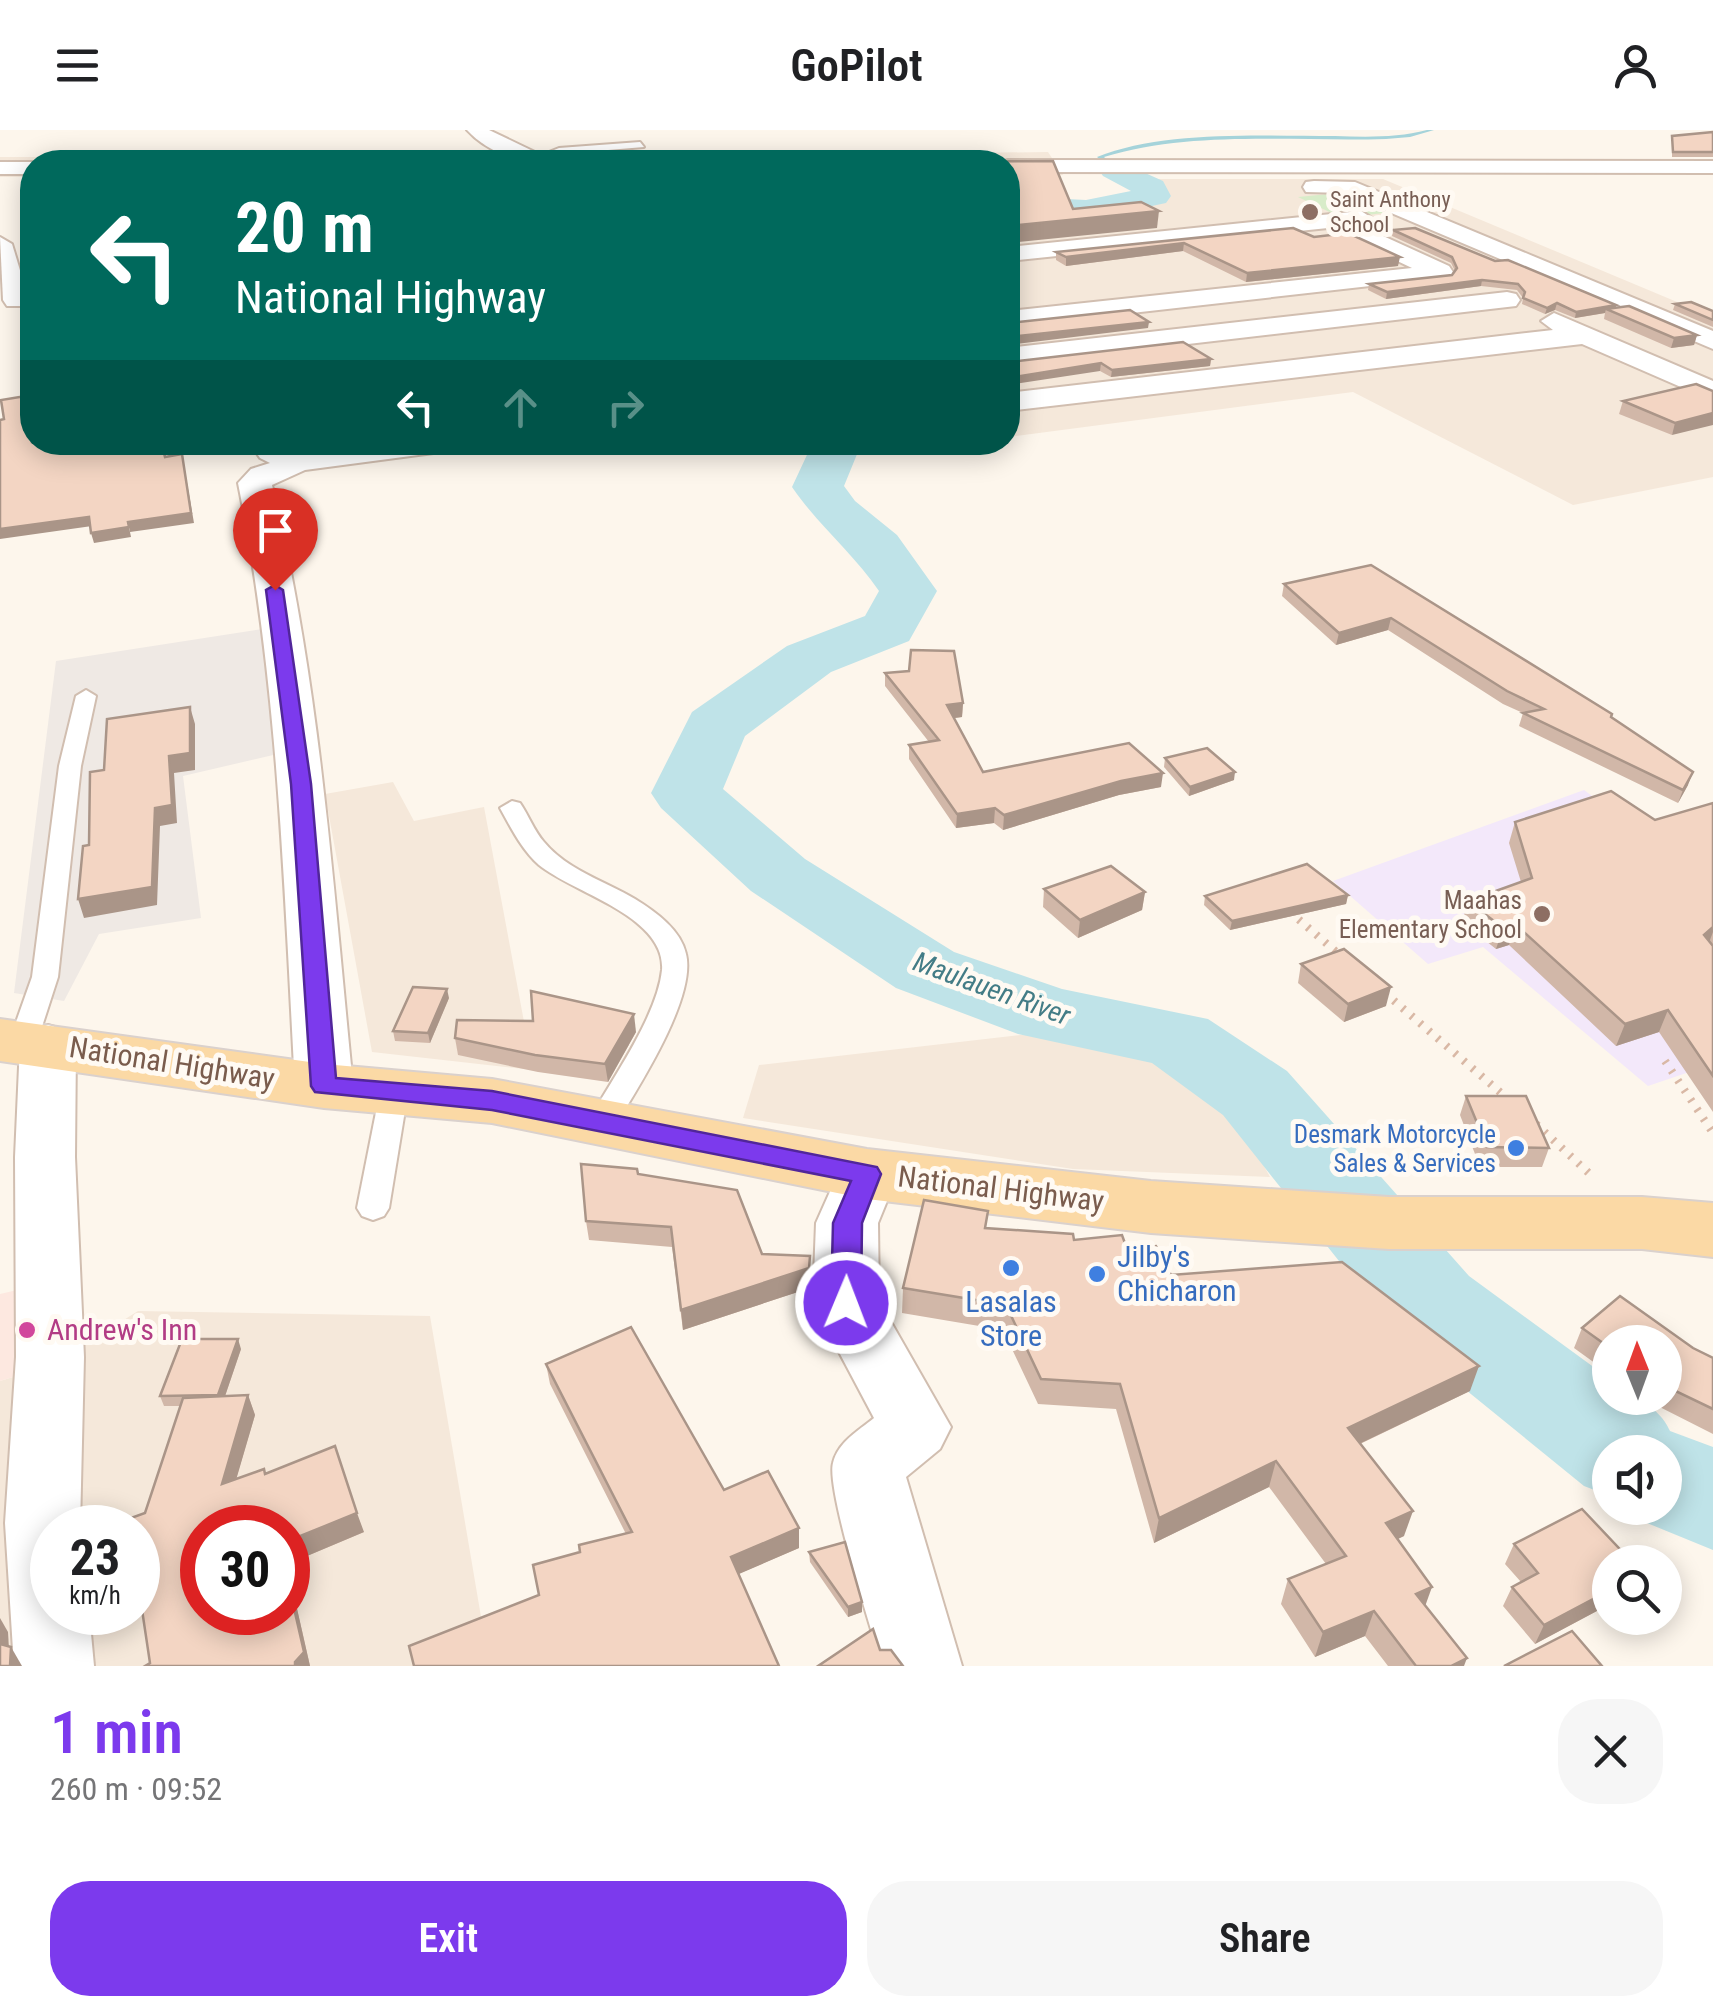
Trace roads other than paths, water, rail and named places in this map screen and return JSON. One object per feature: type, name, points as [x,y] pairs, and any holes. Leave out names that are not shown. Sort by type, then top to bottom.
[{"type":"main road","name":"National Highway","points":[[24,1042],[324,1086],[492,1100],[867,1174],[1151,1206],[1388,1223],[1642,1223],[1713,1230]]},
{"type":"street","points":[[477,130],[509,150]]},
{"type":"street","points":[[1064,166],[1067,138]]},
{"type":"street","points":[[1472,146],[1443,154],[1389,158],[1398,166],[1398,174],[1386,182],[1711,314]]},
{"type":"street","points":[[1020,166],[1713,167]]},
{"type":"street","points":[[1177,187],[1347,186],[1713,341]]},
{"type":"street","points":[[1216,206],[1262,228]]},
{"type":"street","points":[[1020,253],[1407,212]]},
{"type":"street","points":[[1331,221],[1713,392]]},
{"type":"street","points":[[0,244],[16,300]]},
{"type":"street","points":[[1345,251],[1385,247]]},
{"type":"street","points":[[1020,318],[1441,272]]},
{"type":"street","points":[[1020,355],[1507,300]]},
{"type":"street","points":[[1020,401],[1585,335]]},
{"type":"street","points":[[281,455],[291,467],[263,476],[255,483],[270,551],[301,784],[324,1086]]},
{"type":"street","points":[[24,1042],[44,1157],[50,1357],[42,1523],[54,1666]]},
{"type":"street","points":[[867,1174],[847,1223],[846,1303],[915,1427],[868,1465],[874,1502],[922,1666]]},
{"type":"lane","points":[[571,150],[640,144]]},
{"type":"lane","points":[[24,1042],[45,977],[70,766],[86,696]]},
{"type":"lane","points":[[512,808],[530,843],[554,864],[646,915],[664,936],[676,964],[668,993],[604,1122]]},
{"type":"lane","points":[[373,1208],[394,1092]]},
{"type":"waterway","name":"Maulauen River","points":[[1114,169],[1100,157],[1125,148],[1185,139],[1386,138],[1432,130]]},
{"type":"waterway","name":"Maulauen River","points":[[1020,207],[1086,210],[1154,196],[1151,188],[1114,169]]},
{"type":"waterway","name":"Maulauen River","points":[[832,455],[818,487],[836,512],[877,547],[908,591],[888,628],[809,659],[716,726],[686,793],[778,875],[925,970],[1048,1014],[1178,1039],[1255,1093],[1433,1305],[1602,1435]]},
{"type":"waterway","name":"Maulauen River","points":[[1682,1486],[1713,1499]]},
{"type":"place","name":"Saint Anthony School","points":[[1310,212]]},
{"type":"place","name":"Maahas Elementary School","points":[[1542,914]]},
{"type":"place","name":"Desmark Motorcycle Sales & Services","points":[[1516,1148]]},
{"type":"place","name":"Lasalas Store","points":[[1011,1268]]},
{"type":"place","name":"Jilby's Chicharon","points":[[1097,1274]]},
{"type":"place","name":"Andrew's Inn","points":[[27,1330]]}]
